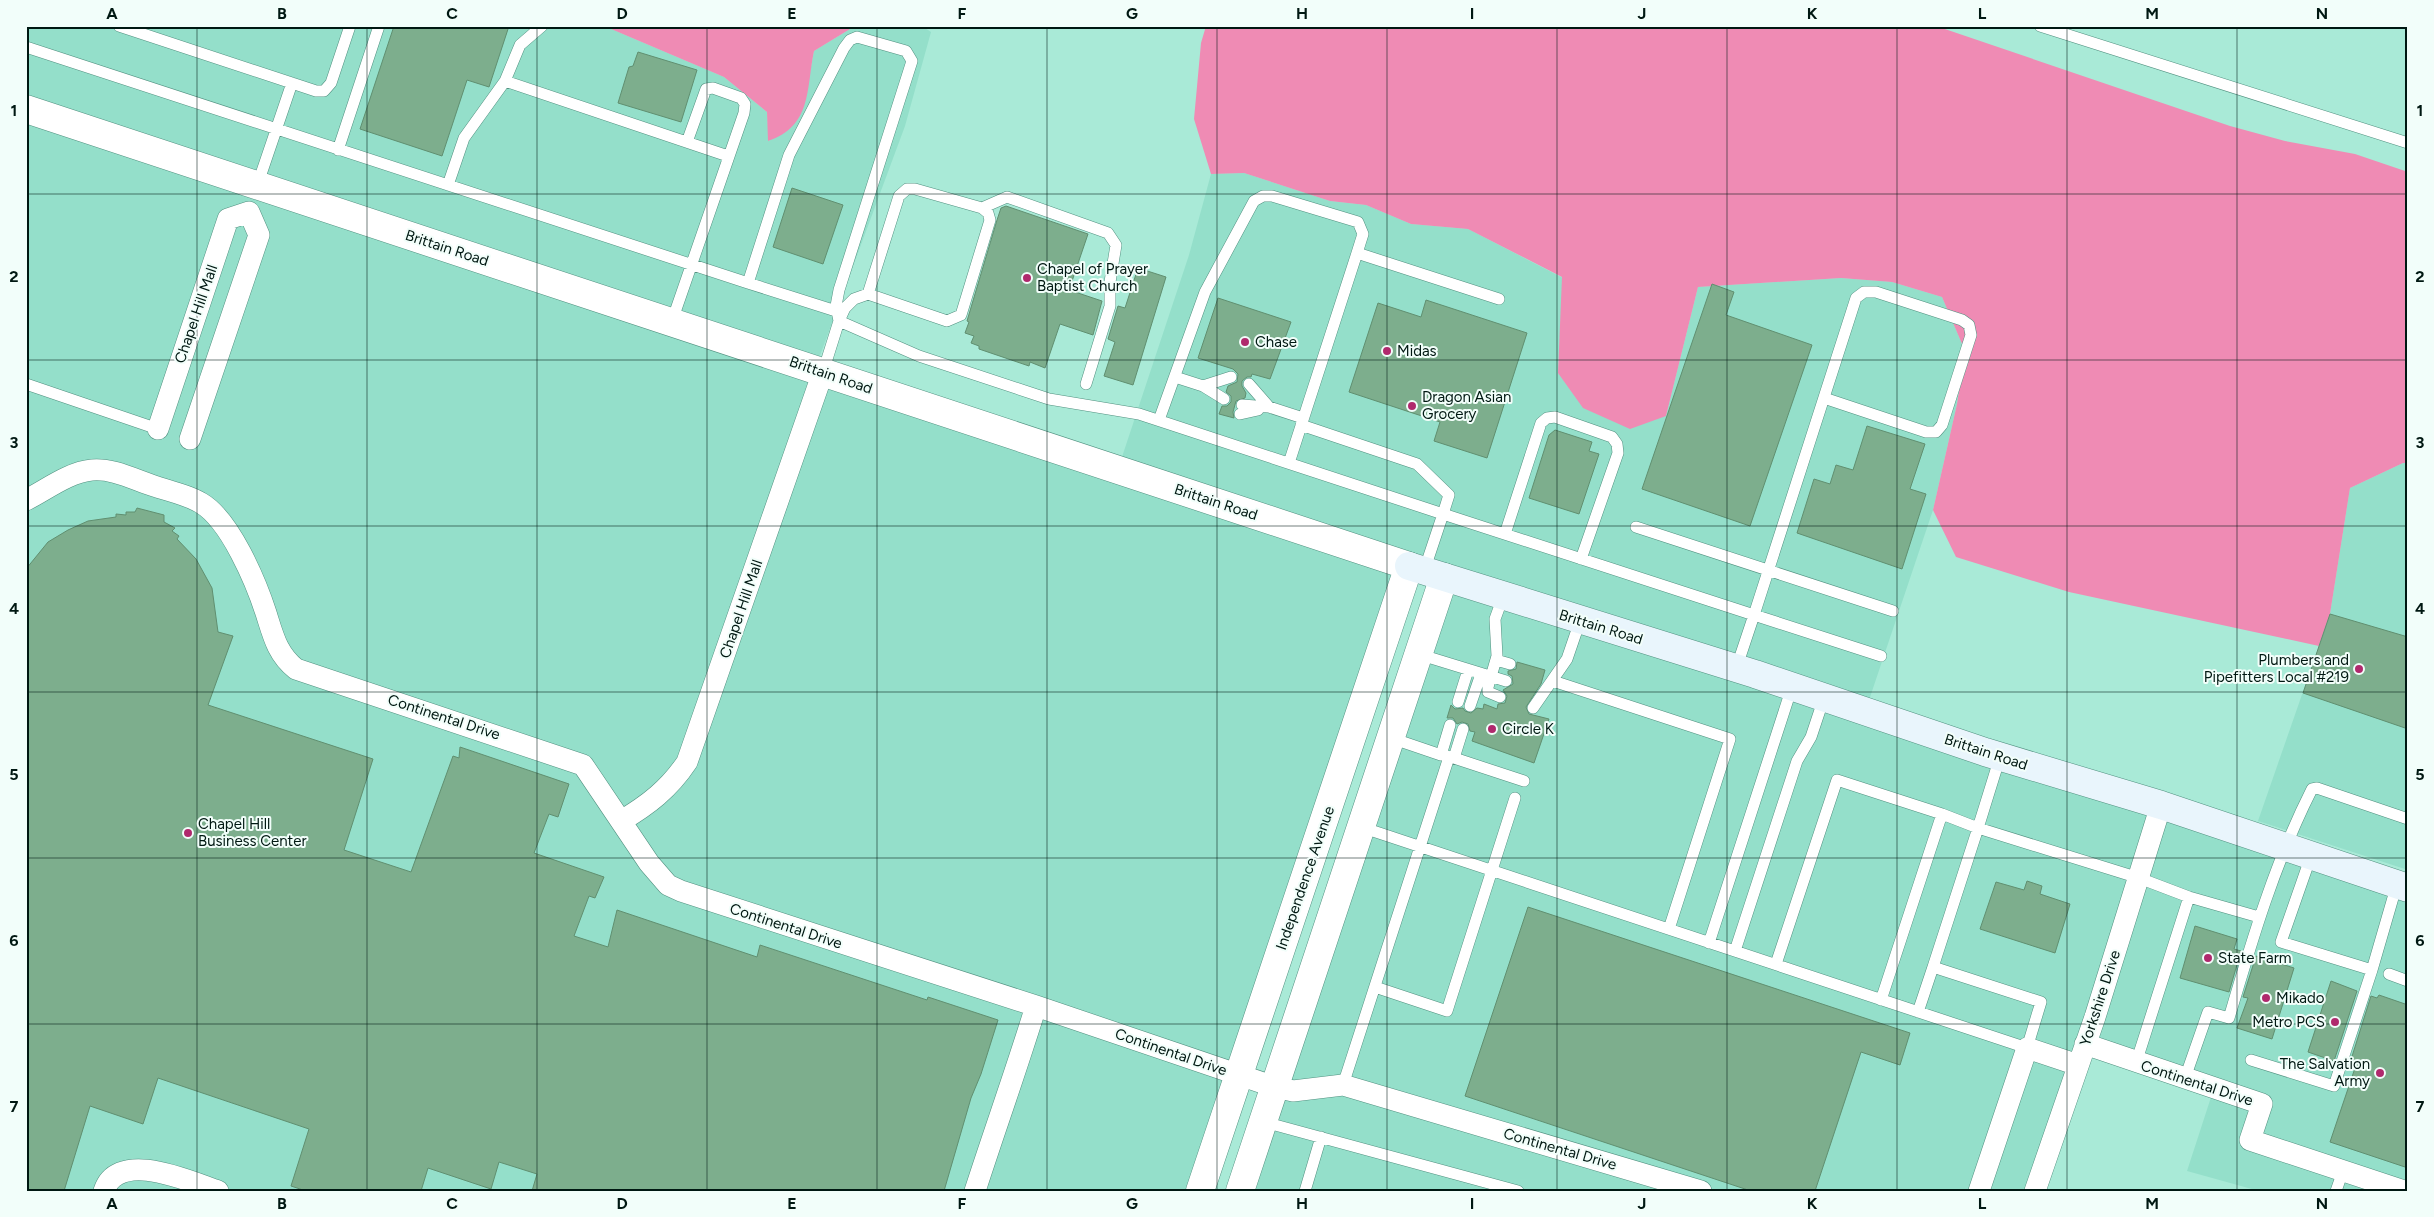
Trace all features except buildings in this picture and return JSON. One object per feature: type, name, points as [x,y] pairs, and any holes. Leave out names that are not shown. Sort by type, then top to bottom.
[{"type":"main road","name":"Brittain Road","points":[[1426,571],[1503,597],[1792,687],[2000,757],[2161,805],[2405,886]]},
{"type":"street","name":"Brittain Road","points":[[26,109],[1426,571]]},
{"type":"street","points":[[190,439],[259,235],[249,212],[257,186]]},
{"type":"street","name":"Chapel Hill Mall","points":[[158,429],[228,219],[249,212]]},
{"type":"street","name":"Chapel Hill Mall","points":[[621,821],[654,800],[678,776],[687,762],[823,372]]},
{"type":"street","name":"Continental Drive","points":[[26,500],[63,480],[92,470],[123,475],[202,503],[228,531],[254,582],[273,638],[282,657],[296,669],[577,762],[590,772],[655,870],[668,885],[681,891],[1036,1006],[1276,1087],[1294,1091],[1343,1085],[1701,1191]]},
{"type":"street","points":[[1240,1191],[1418,654],[1426,571]]},
{"type":"street","name":"Independence Avenue","points":[[1200,1191],[1239,1075],[1426,571]]},
{"type":"street","name":"Yorkshire Drive","points":[[2035,1191],[2085,1044],[2161,805]]},
{"type":"street","points":[[975,1191],[995,1128],[1010,1090],[1036,1006]]},
{"type":"street","name":"Continental Drive","points":[[2085,1044],[2136,1063],[2262,1104],[2250,1140],[2339,1181],[2404,1191]]},
{"type":"street","points":[[1978,1191],[2027,1048],[2078,1065]]},
{"type":"street","points":[[104,1191],[110,1180],[118,1175],[141,1169],[154,1169],[218,1191]]},
{"type":"lane","points":[[119,26],[316,91],[324,91],[331,83],[350,26]]},
{"type":"lane","points":[[338,150],[379,26]]},
{"type":"lane","points":[[448,185],[464,138],[505,81],[520,46],[542,26]]},
{"type":"lane","points":[[2040,26],[2408,142]]},
{"type":"lane","points":[[748,284],[789,155],[844,48],[850,40],[857,36],[906,51],[912,61],[839,290],[838,316],[823,372]]},
{"type":"lane","points":[[26,47],[748,284],[838,316],[919,356],[1049,398],[1139,414],[1159,420],[1881,656]]},
{"type":"lane","points":[[505,81],[728,156]]},
{"type":"lane","points":[[257,186],[292,83]]},
{"type":"lane","points":[[672,321],[745,104],[742,98],[714,88],[706,89],[687,142]]},
{"type":"lane","points":[[838,316],[854,299],[868,294],[947,321],[955,319],[961,314],[990,220],[988,213],[982,208],[915,189],[907,189],[899,196],[868,294]]},
{"type":"lane","points":[[1159,420],[1205,292],[1254,201],[1263,196],[1272,196],[1358,222],[1363,234],[1288,463]]},
{"type":"lane","points":[[982,208],[1007,197],[1108,233],[1116,245],[1110,282],[1110,306],[1086,384]]},
{"type":"lane","points":[[1357,253],[1499,299]]},
{"type":"lane","points":[[1736,669],[1856,298],[1864,292],[1885,295],[1962,320],[1969,325],[1971,335],[1942,425],[1936,432],[1926,432],[1824,398]]},
{"type":"lane","points":[[1175,377],[1203,386],[1222,404]]},
{"type":"lane","points":[[1203,386],[1230,381]]},
{"type":"lane","points":[[26,384],[158,429]]},
{"type":"lane","points":[[1248,388],[1269,407],[1302,422],[1417,464],[1449,495],[1426,571]]},
{"type":"lane","points":[[1241,409],[1269,407]]},
{"type":"lane","points":[[1505,534],[1541,423],[1547,418],[1555,417],[1612,438],[1618,452],[1581,559]]},
{"type":"lane","points":[[1636,527],[1893,611]]},
{"type":"lane","points":[[1470,706],[1496,660],[1495,619],[1503,597]]},
{"type":"lane","points":[[1533,708],[1551,678],[1567,659],[1580,620]]},
{"type":"lane","points":[[1418,654],[1506,681]]},
{"type":"lane","points":[[1496,660],[1510,664]]},
{"type":"lane","points":[[1458,702],[1468,670]]},
{"type":"lane","points":[[1486,675],[1488,692],[1500,697]]},
{"type":"lane","points":[[1551,678],[1730,739],[1669,929]]},
{"type":"lane","points":[[1709,942],[1792,687]]},
{"type":"lane","points":[[1735,951],[1798,761],[1811,737],[1824,698]]},
{"type":"lane","points":[[1448,757],[1450,725]]},
{"type":"lane","points":[[1343,1085],[1448,757],[1463,729]]},
{"type":"lane","points":[[1391,738],[1524,781]]},
{"type":"lane","points":[[1918,1012],[2000,757]]},
{"type":"lane","points":[[1776,964],[1837,780],[1942,814],[1978,828],[2139,878],[2189,897],[2260,917]]},
{"type":"lane","points":[[2185,1078],[2208,1012],[2228,1018],[2260,917],[2285,847],[2312,789],[2317,788],[2408,819]]},
{"type":"lane","points":[[1375,987],[1447,1011],[1515,798]]},
{"type":"lane","points":[[1882,1000],[1942,814]]},
{"type":"lane","points":[[1361,827],[2027,1048],[2041,1002],[1933,966]]},
{"type":"lane","points":[[2311,856],[2281,942],[2372,970]]},
{"type":"lane","points":[[2251,1060],[2334,1086],[2372,970],[2405,886]]},
{"type":"lane","points":[[2136,1063],[2189,897]]},
{"type":"lane","points":[[2389,974],[2408,981]]},
{"type":"lane","points":[[1264,1122],[1518,1191]]},
{"type":"lane","points":[[1305,1191],[1321,1137]]},
{"type":"shaded area","points":[[26,26],[604,26],[724,77],[767,112],[769,141],[809,78],[814,51],[855,26],[922,26],[931,32],[905,126],[815,369],[1118,469],[1189,255],[1211,174],[1244,173],[1330,201],[1366,205],[1411,224],[1468,229],[1563,278],[1558,373],[1666,416],[1698,287],[1841,278],[1892,282],[1942,297],[1965,351],[1957,404],[1933,510],[1865,712],[2408,888],[2408,1191],[2259,1191],[2187,1171],[2214,1088],[2085,1044],[2035,1191],[1240,1191],[1444,578],[1410,566],[1200,1191],[26,1191]]},
{"type":"shaded area","points":[[604,26],[855,26],[814,51],[808,93],[800,116],[793,126],[768,141],[767,112],[724,77]]},
{"type":"shaded area","points":[[1206,26],[1936,26],[2230,126],[2285,141],[2355,154],[2408,172],[2408,463],[2403,463],[2350,488],[2330,614],[2319,646],[2069,592],[1956,557],[1933,510],[1957,404],[1965,351],[1942,297],[1892,282],[1841,278],[1698,287],[1666,416],[1630,429],[1583,408],[1558,373],[1562,277],[1468,229],[1411,224],[1366,205],[1330,201],[1244,173],[1211,174],[1194,119],[1201,43]]},
{"type":"shaded area","points":[[2403,463],[2408,463],[2408,870],[2258,821],[2330,614],[2350,488]]},
{"type":"place","name":"Chapel of Prayer Baptist Church","points":[[1027,278]]},
{"type":"place","name":"Chase","points":[[1245,342]]},
{"type":"place","name":"Midas","points":[[1387,351]]},
{"type":"place","name":"Dragon Asian Grocery","points":[[1412,406]]},
{"type":"place","name":"Plumbers and Pipefitters Local #219","points":[[2359,669]]},
{"type":"place","name":"Circle K","points":[[1492,729]]},
{"type":"place","name":"Chapel Hill Business Center","points":[[188,833]]},
{"type":"place","name":"State Farm","points":[[2208,958]]},
{"type":"place","name":"Mikado","points":[[2266,998]]},
{"type":"place","name":"Metro PCS","points":[[2335,1022]]},
{"type":"place","name":"The Salvation Army","points":[[2380,1073]]}]
